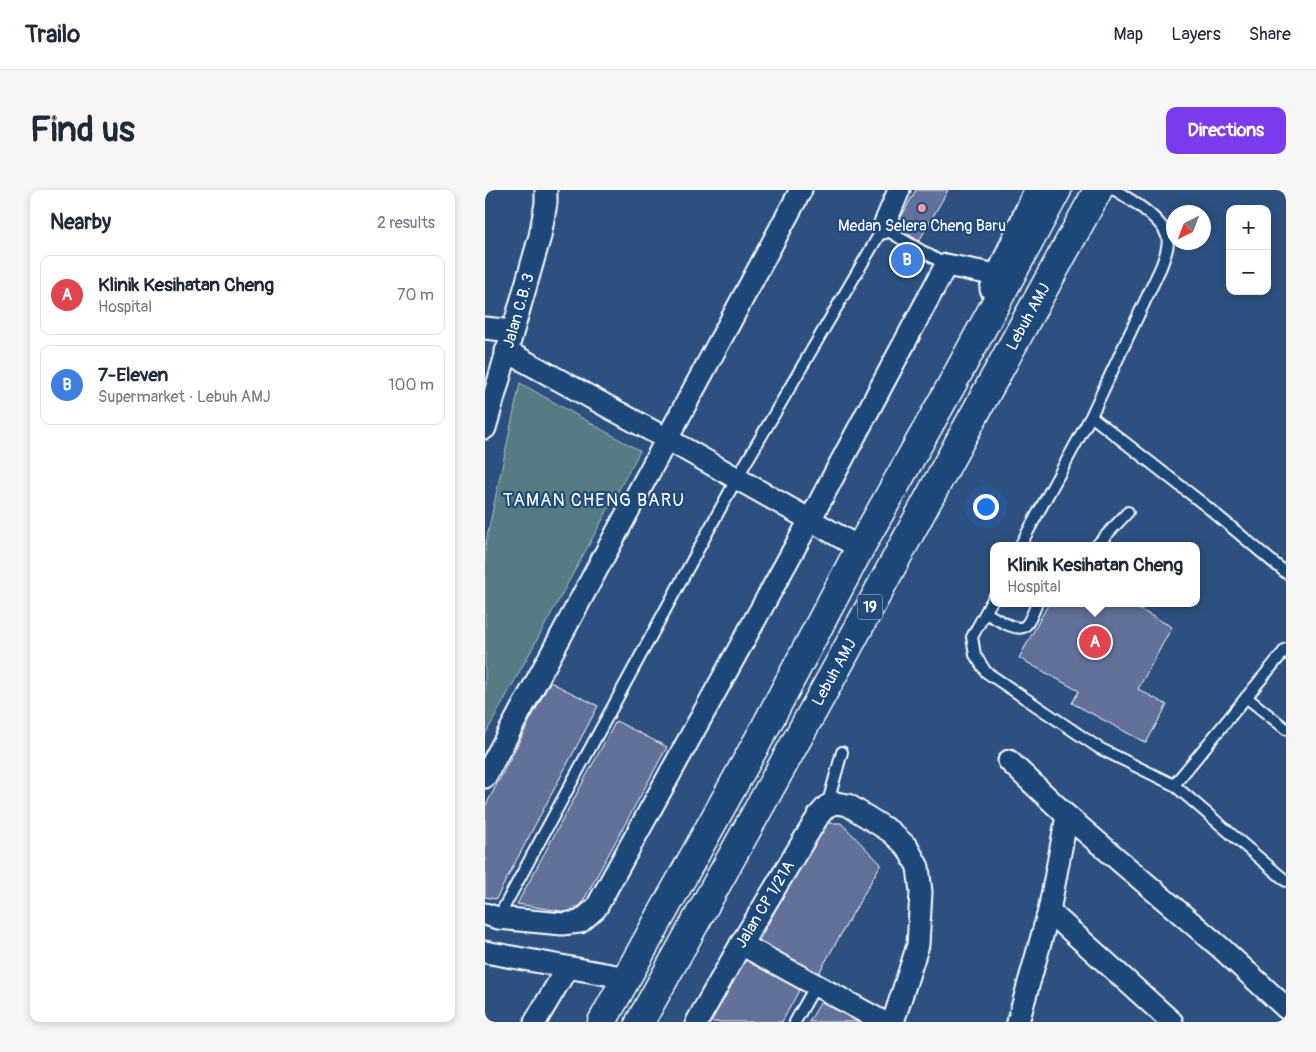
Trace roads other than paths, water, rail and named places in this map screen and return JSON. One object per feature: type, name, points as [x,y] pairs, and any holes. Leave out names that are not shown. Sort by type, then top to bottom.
[{"type":"highway","name":"19","points":[[602,1022],[765,728],[860,548],[951,386],[1057,190]]},
{"type":"highway","name":"Lebuh AMJ","points":[[640,1022],[830,682],[1098,190]]},
{"type":"street","name":"Jalan C.B. 3","points":[[485,428],[539,236],[546,203],[546,190]]},
{"type":"street","points":[[485,777],[801,190]]},
{"type":"street","points":[[883,228],[899,190]]},
{"type":"street","points":[[951,386],[1035,190]]},
{"type":"street","points":[[627,978],[489,952],[491,916],[562,924],[580,922],[596,908],[810,520],[946,265],[997,275]]},
{"type":"street","points":[[485,328],[667,439],[860,548]]},
{"type":"street","points":[[1009,761],[1067,816],[1221,948],[1286,1008]]},
{"type":"street","points":[[837,806],[891,832],[907,848],[919,867],[921,892],[918,945],[893,1022]]},
{"type":"street","name":"Jalan CP 1/21A","points":[[697,1022],[741,944],[819,815],[837,806]]},
{"type":"street","points":[[1018,1022],[1049,911],[1067,816]]},
{"type":"street","points":[[1049,911],[1172,1022]]},
{"type":"street","points":[[741,944],[883,1022]]},
{"type":"street","points":[[535,1022],[567,968]]},
{"type":"lane","points":[[1022,542],[1091,416],[1161,267],[1167,250],[1167,236],[1159,224],[1145,210],[1115,190]]},
{"type":"lane","points":[[491,916],[737,478],[883,228],[946,265]]},
{"type":"lane","points":[[1091,416],[1206,506],[1286,573]]},
{"type":"lane","points":[[1100,542],[1128,512]]},
{"type":"lane","points":[[990,606],[972,637],[975,655],[985,672],[1099,748],[1174,784],[1286,880]]},
{"type":"lane","points":[[986,614],[1017,629],[1023,628],[1028,624],[1035,607]]},
{"type":"lane","points":[[1174,784],[1286,649]]},
{"type":"lane","points":[[1247,697],[1286,729]]},
{"type":"lane","points":[[837,806],[841,752]]},
{"type":"lane","points":[[795,1022],[816,985]]},
{"type":"place","name":"Medan Selera Cheng Baru","points":[[922,208]]},
{"type":"place","name":"7-Eleven","points":[[907,260]]},
{"type":"place","name":"Klinik Kesihatan Cheng","points":[[1095,642]]},
{"type":"district","name":"TAMAN CHENG BARU","points":[[594,500]]}]
